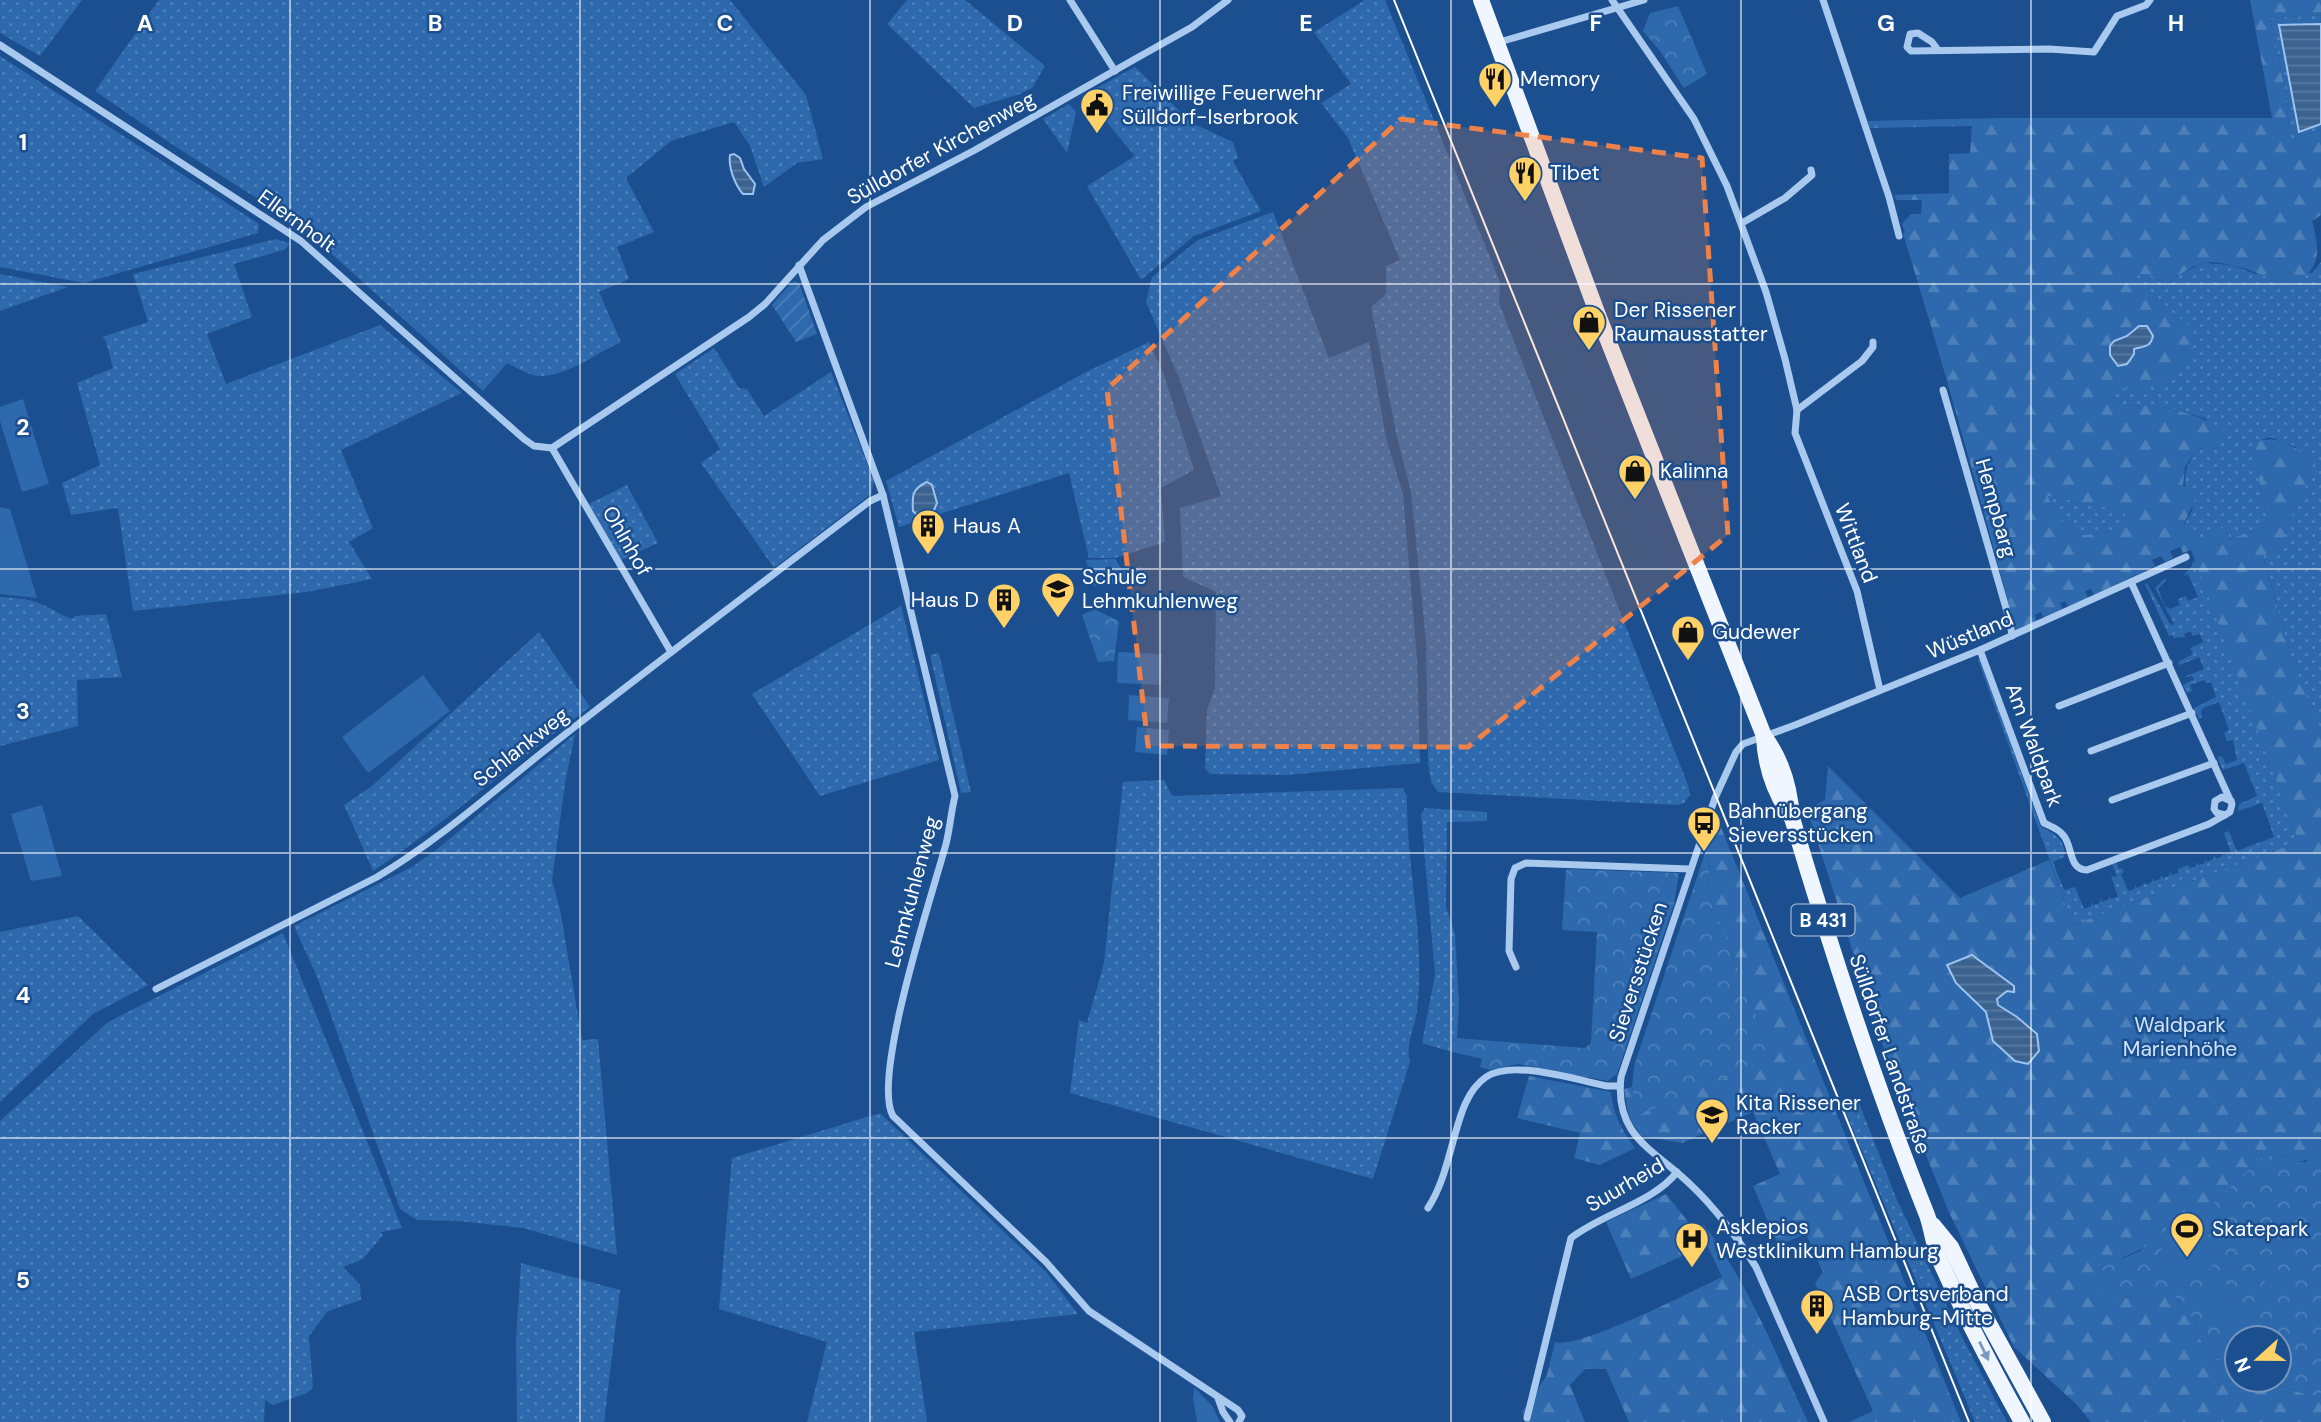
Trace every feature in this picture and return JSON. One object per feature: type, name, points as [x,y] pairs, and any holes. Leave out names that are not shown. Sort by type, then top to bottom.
[{"type":"main road","name":"Sülldorfer Landstraße","points":[[1481,0],[1614,356],[1764,736],[1765,758],[1779,800],[1792,818],[1862,1043],[1929,1221],[1942,1263],[2022,1422]]},
{"type":"main road","name":"Sülldorfer Landstraße","points":[[1929,1221],[1951,1247],[1975,1298],[2043,1422]]},
{"type":"street","points":[[1070,0],[1115,71]]},
{"type":"street","name":"Sülldorfer Kirchenweg","points":[[552,448],[749,317],[765,304],[823,240],[866,207],[975,150],[1192,27],[1228,0]]},
{"type":"street","points":[[1496,43],[1587,18],[1614,3],[1644,0]]},
{"type":"street","points":[[1823,0],[1889,197],[1899,236]]},
{"type":"street","points":[[1938,50],[2049,48],[2094,52],[2117,16],[2146,5],[2150,0]]},
{"type":"street","name":"Wittland","points":[[1614,3],[1694,119],[1742,223],[1766,292],[1797,410],[1795,433],[1857,591],[1880,691]]},
{"type":"street","name":"Ellernholt","points":[[0,44],[301,241],[524,439],[534,446],[552,448]]},
{"type":"street","points":[[1742,223],[1785,198],[1812,175],[1811,170]]},
{"type":"street","name":"Lehmkuhlenweg","points":[[799,265],[883,495],[954,796],[947,840],[898,1018],[888,1108],[893,1116],[1046,1262],[1089,1311],[1240,1411],[1242,1416],[1239,1422]]},
{"type":"street","points":[[1797,410],[1862,362],[1873,347],[1872,342]]},
{"type":"street","name":"Hempbarg","points":[[1943,390],[2012,636]]},
{"type":"street","name":"Ohlnhof","points":[[552,448],[671,652]]},
{"type":"street","name":"Schlankweg","points":[[156,989],[377,877],[406,859],[671,652],[870,501],[883,495]]},
{"type":"street","name":"Wüstland","points":[[1764,736],[1980,650],[2186,557]]},
{"type":"street","points":[[2131,582],[2192,713],[2222,780],[2231,801],[2232,809],[2221,814],[2214,805],[2219,797],[2222,780]]},
{"type":"street","name":"Am Waldpark","points":[[1980,650],[2044,823],[2064,835],[2076,866],[2081,870],[2209,824],[2221,814]]},
{"type":"street","name":"Am Waldpark","points":[[2059,706],[2169,663]]},
{"type":"street","points":[[2091,751],[2192,713]]},
{"type":"street","name":"Sieversstücken","points":[[1677,1172],[1632,1133],[1621,1109],[1621,1077],[1715,798],[1736,752],[1743,744],[1764,736]]},
{"type":"street","points":[[2112,800],[2214,763]]},
{"type":"street","points":[[2219,797],[2231,801]]},
{"type":"street","points":[[1516,967],[1509,951],[1511,879],[1515,868],[1526,863],[1690,869]]},
{"type":"street","points":[[1428,1208],[1440,1189],[1467,1099],[1485,1077],[1520,1069],[1607,1086],[1620,1086]]},
{"type":"street","name":"Suurheid","points":[[1527,1418],[1572,1238],[1601,1219],[1661,1189],[1677,1172],[1693,1186],[1730,1230],[1756,1267],[1824,1422]]},
{"type":"street","points":[[1218,1397],[1230,1422]]},
{"type":"highlighted area","points":[[1401,119],[1702,158],[1728,535],[1468,747],[1148,746],[1107,389]]},
{"type":"green space","points":[[0,0],[82,0],[40,56],[0,33]]},
{"type":"green space","points":[[159,0],[730,0],[806,95],[823,159],[797,163],[764,187],[750,146],[734,122],[671,141],[626,178],[654,232],[617,247],[629,279],[599,292],[621,342],[573,367],[543,376],[524,372],[507,363],[483,391],[302,227],[176,147],[95,91]]},
{"type":"green space","points":[[907,0],[965,0],[1045,66],[1032,88],[974,108],[887,24]]},
{"type":"green space","points":[[1365,0],[1385,0],[1500,282],[1499,303],[1688,785],[1690,795],[1684,803],[1677,805],[1438,792],[1431,782],[1428,762],[1426,642],[1411,492],[1371,307],[1386,294],[1386,266],[1400,260],[1348,138],[1321,103],[1351,84],[1314,32]]},
{"type":"green space","name":"Waldpark Marienhöhe","points":[[2250,0],[2321,0],[2321,15],[2270,18],[2284,85],[2291,140],[2321,130],[2321,215],[2312,221],[2317,242],[2313,266],[2293,287],[2234,266],[2211,262],[2197,265],[2167,284],[2148,274],[2136,275],[2144,289],[2194,330],[2193,352],[2175,375],[2139,392],[2114,386],[2110,394],[2126,406],[2154,406],[2180,411],[2229,433],[2218,444],[2196,450],[2185,467],[2183,485],[2196,498],[2182,528],[2206,543],[2225,526],[2230,539],[2269,525],[2256,467],[2256,442],[2272,440],[2287,443],[2314,463],[2277,552],[2263,556],[2291,657],[2321,733],[2319,1148],[2311,1159],[2298,1162],[2289,1156],[2276,1155],[2244,1175],[2200,1216],[2169,1227],[2150,1245],[2122,1258],[2125,1298],[2148,1292],[2173,1294],[2196,1322],[2200,1339],[2208,1353],[2223,1361],[2223,1394],[2293,1394],[2293,1390],[2308,1395],[2321,1395],[2321,1422],[2091,1422],[2077,1405],[2014,1347],[1948,1210],[1886,1055],[1807,809],[1825,800],[1828,766],[1960,898],[2049,860],[2073,925],[2299,842],[2191,550],[2183,553],[2180,547],[2170,551],[2173,558],[2165,562],[2161,556],[2152,560],[2155,566],[2094,595],[2091,589],[2085,591],[2088,598],[2068,606],[2065,601],[2060,603],[2062,609],[2044,618],[2041,612],[2035,615],[2037,621],[2016,631],[1903,234],[1905,232],[1902,224],[1911,214],[1921,214],[1922,200],[1896,200],[1894,195],[1949,193],[1949,154],[1970,153],[1972,126],[1870,128],[1868,121],[2272,118]],"holes":[[[2132,329],[2150,330],[2153,336],[2149,346],[2134,349],[2131,359],[2122,366],[2127,336]],[[2048,496],[2127,511],[2119,531],[2084,535],[2058,519]],[[1972,955],[2007,991],[1997,999],[1998,1006],[2017,1017],[1993,1041]]]},
{"type":"green space","points":[[1678,6],[1707,74],[1684,88],[1660,51],[1643,31],[1650,13]]},
{"type":"green space","points":[[2321,15],[2321,130],[2291,140],[2284,85],[2270,18]]},
{"type":"green space","points":[[0,56],[259,224],[258,233],[84,283],[0,267]]},
{"type":"green space","points":[[1135,67],[1192,123],[1233,142],[1238,157],[1233,161],[1261,211],[1194,236],[1141,280],[1087,186],[1135,156],[1084,95]]},
{"type":"green space","points":[[1069,104],[1076,112],[1067,153],[1043,119]]},
{"type":"green space","points":[[1273,212],[1329,358],[1369,342],[1386,438],[1403,494],[1417,658],[1420,763],[1286,775],[1210,774],[1205,768],[1207,710],[1215,688],[1216,592],[1183,577],[1180,508],[1221,496],[1179,378],[1146,302],[1152,277],[1198,240]]},
{"type":"green space","points":[[276,239],[290,244],[284,250],[234,264],[252,317],[207,334],[226,384],[380,325],[462,393],[341,450],[373,528],[349,542],[372,579],[307,592],[133,611],[118,508],[71,515],[62,483],[100,465],[77,383],[113,368],[106,341],[102,337],[148,322],[133,274]]},
{"type":"green space","points":[[2321,262],[2320,733],[2291,657],[2263,555],[2297,447],[2270,437],[2256,442],[2256,467],[2269,525],[2230,539],[2225,527],[2206,543],[2182,528],[2193,509],[2185,485],[2188,466],[2196,450],[2218,444],[2206,419],[2167,408],[2126,406],[2110,394],[2114,385],[2139,392],[2151,385],[2168,310],[2143,289],[2136,275],[2148,274],[2167,284],[2203,263],[2232,265],[2255,274],[2312,273]]},
{"type":"green space","points":[[0,274],[68,287],[0,311]]},
{"type":"green space","points":[[795,281],[799,283],[817,334],[796,342],[772,305]]},
{"type":"green space","points":[[1149,342],[1164,375],[1194,470],[1161,488],[1165,542],[1115,558],[1089,558],[1069,473],[899,527],[886,481],[1088,371]]},
{"type":"green space","points":[[714,348],[739,388],[747,389],[764,416],[831,372],[874,481],[871,494],[774,568],[701,463],[720,449],[675,374]]},
{"type":"green space","points":[[23,399],[49,484],[22,492],[0,421],[0,407]]},
{"type":"green space","points":[[627,485],[658,543],[621,560],[589,504]]},
{"type":"green space","points":[[2048,496],[2127,511],[2120,531],[2084,535],[2058,519]]},
{"type":"green space","points":[[0,507],[10,509],[37,598],[0,594]]},
{"type":"green space","points":[[1115,559],[1123,571],[1141,567],[1147,583],[1093,586],[1086,560]]},
{"type":"green space","points":[[2196,561],[2299,842],[2073,925],[1978,660],[1980,659],[2041,827],[2055,835],[2064,846],[2064,857],[2053,862],[2064,890],[2075,887],[2084,909],[2091,906],[2092,902],[2093,905],[2100,903],[2100,898],[2102,902],[2109,899],[2109,895],[2111,899],[2118,897],[2111,876],[2117,877],[2112,864],[2117,863],[2119,869],[2122,868],[2124,872],[2121,874],[2128,891],[2135,889],[2135,885],[2137,888],[2144,882],[2146,885],[2153,879],[2160,879],[2161,875],[2163,878],[2169,876],[2170,872],[2172,875],[2178,873],[2178,869],[2188,865],[2190,868],[2196,866],[2197,862],[2199,865],[2205,863],[2205,859],[2207,862],[2214,856],[2216,859],[2223,853],[2231,853],[2224,833],[2229,831],[2237,851],[2274,837],[2262,803],[2238,811],[2239,804],[2257,796],[2244,763],[2223,770],[2217,757],[2222,756],[2226,764],[2237,760],[2233,740],[2227,741],[2224,733],[2229,730],[2219,702],[2203,708],[2202,717],[2199,719],[2194,708],[2216,697],[2211,682],[2206,683],[2204,680],[2190,685],[2192,691],[2187,693],[2183,685],[2194,679],[2192,676],[2184,677],[2204,669],[2199,657],[2180,665],[2178,662],[2193,654],[2190,648],[2203,642],[2200,634],[2193,636],[2190,631],[2184,634],[2185,637],[2169,636],[2145,584],[2147,583],[2171,626],[2174,624],[2155,588],[2165,578],[2166,581],[2158,589],[2165,606],[2170,609],[2180,605],[2178,599],[2186,596],[2188,601],[2198,597],[2188,574],[2182,577]]},
{"type":"green space","points":[[0,597],[36,602],[73,619],[75,616],[106,614],[122,677],[77,680],[78,726],[0,746]]},
{"type":"green space","points":[[901,606],[939,760],[820,796],[752,694]]},
{"type":"green space","points":[[1094,609],[1119,621],[1114,661],[1098,662],[1082,615]]},
{"type":"green space","points":[[539,632],[590,707],[429,832],[373,871],[344,805],[372,786]]},
{"type":"green space","points":[[1118,652],[1162,654],[1161,685],[1117,683]]},
{"type":"green space","points":[[939,653],[971,792],[961,793],[930,655]]},
{"type":"green space","points":[[423,675],[450,711],[368,773],[342,737]]},
{"type":"green space","points":[[1129,695],[1169,698],[1167,723],[1128,720]]},
{"type":"green space","points":[[1137,727],[1169,730],[1167,755],[1135,752]]},
{"type":"green space","points":[[575,734],[565,783],[552,881],[560,909],[582,1040],[598,1039],[617,1255],[523,1228],[417,1220],[400,1209],[318,979],[294,926],[412,867]]},
{"type":"green space","points":[[1164,780],[1172,796],[1403,788],[1407,796],[1409,849],[1418,929],[1417,1010],[1409,1042],[1410,1062],[1373,1179],[1070,1093],[1079,1020],[1087,1023],[1104,963],[1123,782]]},
{"type":"green space","points":[[42,805],[62,876],[31,881],[11,814]]},
{"type":"green space","points":[[1425,808],[1487,812],[1487,821],[1447,822],[1446,907],[1455,934],[1459,1003],[1457,1038],[1445,1050],[1422,1043],[1435,974],[1421,814]]},
{"type":"green space","points":[[1718,820],[1961,1422],[1849,1422],[1873,1411],[1815,1283],[1823,1272],[1806,1234],[1778,1245],[1753,1186],[1780,1174],[1753,1112],[1682,1143],[1641,1136],[1629,1118],[1624,1089],[1632,1087],[1639,1115],[1767,1043],[1708,893],[1711,835]]},
{"type":"green space","points":[[1711,835],[1708,893],[1767,1043],[1762,1062],[1638,1115],[1632,1087],[1634,1066]]},
{"type":"green space","points":[[1566,869],[1679,873],[1674,904],[1617,1074],[1608,1081],[1518,1064],[1490,1070],[1480,1067],[1482,1059],[1445,1050],[1457,1038],[1585,1048],[1591,1043],[1597,932],[1562,930]]},
{"type":"green space","points":[[78,916],[148,985],[93,1014],[0,1102],[0,932]]},
{"type":"green space","points":[[283,933],[402,1228],[381,1232],[383,1235],[363,1259],[343,1267],[360,1285],[361,1300],[328,1311],[309,1336],[313,1387],[307,1393],[273,1405],[265,1400],[264,1422],[0,1422],[0,1121],[108,1022]]},
{"type":"green space","points":[[1529,1076],[1611,1092],[1619,1122],[1635,1148],[1600,1165],[1574,1158],[1580,1133],[1517,1118]]},
{"type":"green space","points":[[1857,1098],[1897,1200],[1962,1337],[2007,1422],[1975,1422],[1842,1103]]},
{"type":"green space","points":[[880,1113],[1047,1273],[1078,1314],[914,1332],[927,1422],[807,1422],[827,1342],[719,1309],[732,1158]]},
{"type":"green space","points":[[2321,1139],[2321,1395],[2308,1395],[2293,1390],[2293,1324],[2223,1324],[2223,1361],[2208,1353],[2200,1339],[2196,1322],[2173,1294],[2148,1292],[2116,1300],[2100,1288],[2098,1276],[2103,1267],[2140,1251],[2169,1227],[2200,1216],[2260,1159],[2276,1155],[2306,1162],[2319,1148]]},
{"type":"green space","points":[[1666,1194],[1694,1229],[1704,1225],[1735,1271],[1808,1422],[1629,1422],[1606,1369],[1585,1369],[1570,1385],[1585,1422],[1525,1422],[1522,1412],[1547,1375],[1555,1342],[1568,1342],[1611,1328],[1722,1277],[1707,1245],[1631,1279],[1606,1222]]},
{"type":"green space","name":"Skatepark","points":[[2191,1235],[2209,1237],[2214,1247],[2213,1263],[2203,1275],[2177,1285],[2163,1272],[2158,1253],[2169,1242]]},
{"type":"green space","points":[[2264,1261],[2291,1278],[2282,1293],[2255,1275]]},
{"type":"green space","points":[[521,1263],[620,1290],[604,1422],[517,1422],[516,1339]]},
{"type":"green space","points":[[2224,1279],[2234,1299],[2213,1311],[2204,1303],[2202,1290]]},
{"type":"green space","points":[[2225,1310],[2244,1312],[2243,1324],[2224,1324]]},
{"type":"green space","points":[[1194,1387],[1213,1407],[1220,1422],[1197,1422]]},
{"type":"shaded area","points":[[2321,24],[2321,124],[2299,132],[2279,25]]},
{"type":"shaded area","points":[[734,154],[740,158],[755,184],[753,194],[743,194],[735,181],[730,160],[730,155]]},
{"type":"shaded area","points":[[2139,326],[2147,326],[2153,336],[2152,340],[2146,346],[2134,349],[2134,354],[2127,364],[2118,366],[2110,355],[2110,346]]},
{"type":"shaded area","points":[[927,482],[932,485],[937,503],[934,510],[919,517],[913,511],[913,497],[918,487]]},
{"type":"shaded area","points":[[1972,955],[2014,986],[2014,992],[2007,991],[1997,999],[1998,1005],[2037,1034],[2039,1051],[2028,1064],[2015,1061],[1993,1041],[1986,1012],[1956,983],[1947,965]]},
{"type":"tram line","points":[[1394,0],[1969,1422]]},
{"type":"place","name":"Memory","points":[[1495,109]]},
{"type":"place","name":"Freiwillige Feuerwehr Sülldorf-Iserbrook","points":[[1097,135]]},
{"type":"place","name":"Tibet","points":[[1525,203]]},
{"type":"place","name":"Der Rissener Raumausstatter","points":[[1589,352]]},
{"type":"place","name":"Kalinna","points":[[1635,501]]},
{"type":"place","name":"Haus A","points":[[928,556]]},
{"type":"place","name":"Schule Lehmkuhlenweg","points":[[1058,619]]},
{"type":"place","name":"Haus D","points":[[1004,630]]},
{"type":"place","name":"Gudewer","points":[[1688,662]]},
{"type":"place","name":"Bahnübergang Sieversstücken","points":[[1704,853]]},
{"type":"place","name":"Kita Rissener Racker","points":[[1712,1145]]},
{"type":"place","name":"Skatepark","points":[[2187,1259]]},
{"type":"place","name":"Asklepios Westklinikum Hamburg","points":[[1692,1269]]},
{"type":"place","name":"ASB Ortsverband Hamburg-Mitte","points":[[1817,1336]]}]
